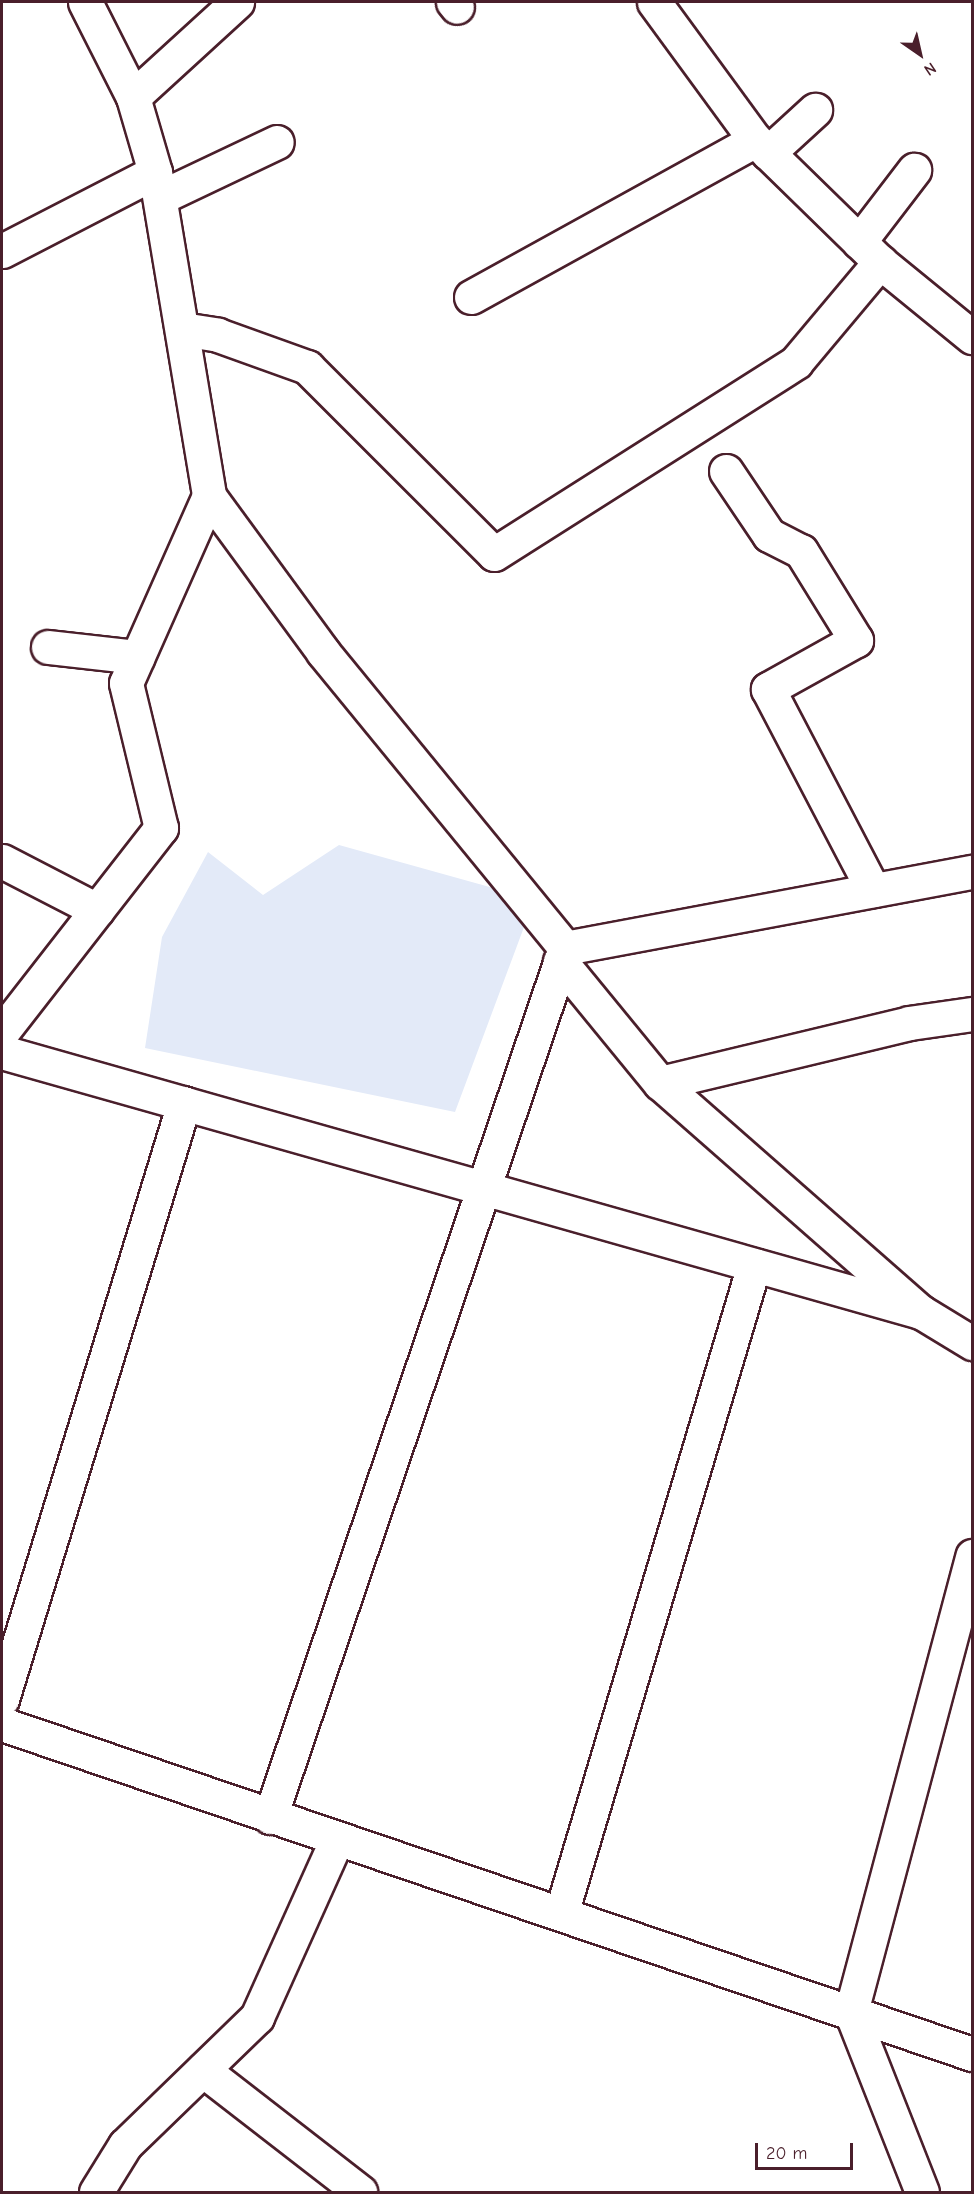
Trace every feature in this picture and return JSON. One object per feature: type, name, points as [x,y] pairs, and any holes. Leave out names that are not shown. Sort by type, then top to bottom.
[{"type":"street","points":[[85,2],[133,97],[158,184],[208,496],[323,652],[563,954],[660,1083],[921,1312],[972,1343]]},
{"type":"street","points":[[133,97],[237,2]]},
{"type":"street","points":[[654,2],[761,146],[869,252],[971,334]]},
{"type":"street","points":[[471,297],[761,146],[815,110]]},
{"type":"street","points":[[2,251],[158,184],[277,142]]},
{"type":"street","points":[[182,329],[218,335],[307,367],[494,554],[796,362],[869,252],[914,170]]},
{"type":"street","points":[[726,471],[769,535],[801,552],[856,640],[768,689],[873,890]]},
{"type":"street","points":[[2,1032],[160,828],[126,683],[208,496]]},
{"type":"street","points":[[48,647],[137,657]]},
{"type":"street","points":[[2,861],[97,910]]},
{"type":"street","points":[[563,954],[873,890],[972,872]]},
{"type":"street","points":[[270,1817],[563,954]]},
{"type":"street","points":[[660,1083],[909,1023],[972,1014]]},
{"type":"street","points":[[2,1052],[921,1312]]},
{"type":"street","points":[[2,1699],[184,1103]]},
{"type":"street","points":[[561,1914],[754,1264]]},
{"type":"street","points":[[922,2193],[851,2012],[965,1619],[972,1556]]},
{"type":"street","points":[[2,1724],[972,2054]]},
{"type":"street","points":[[96,2193],[125,2145],[257,2018],[337,1839]]},
{"type":"street","points":[[203,2070],[360,2193]]},
{"type":"shaded area","points":[[339,845],[504,891],[527,919],[455,1112],[145,1048],[162,937],[208,852],[263,895]]}]
